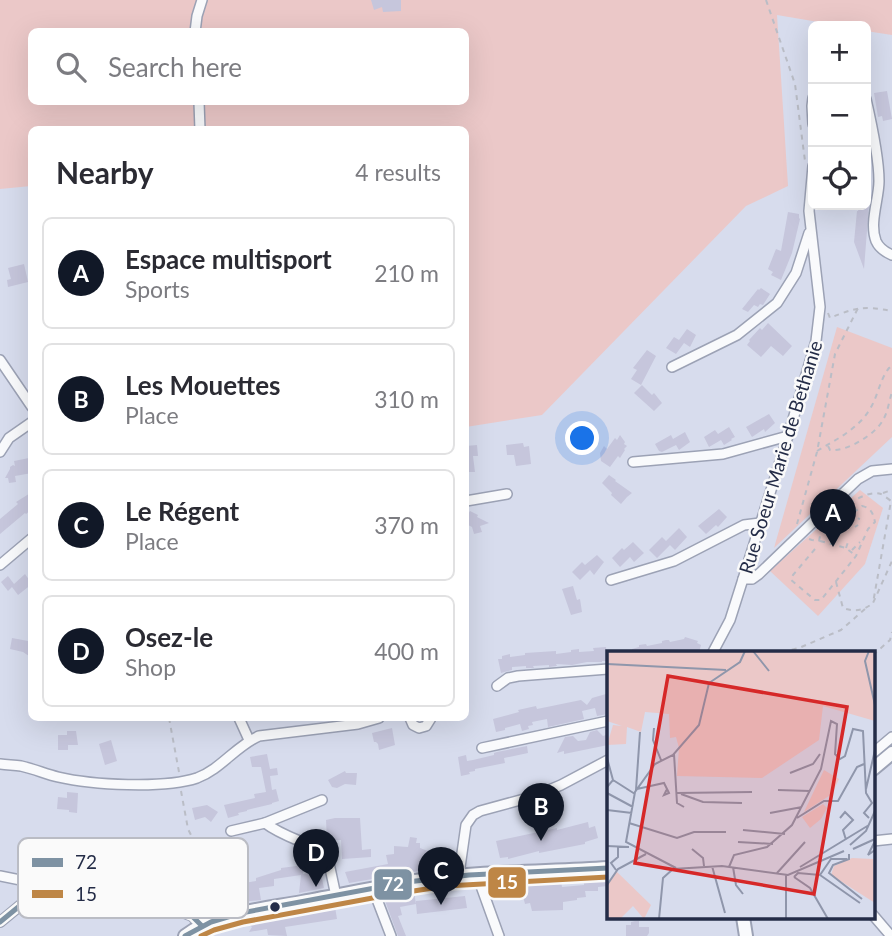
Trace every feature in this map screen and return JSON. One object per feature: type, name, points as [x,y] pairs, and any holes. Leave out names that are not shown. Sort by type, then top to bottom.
[{"type":"main road","points":[[874,768],[892,753]]},
{"type":"main road","points":[[248,912],[423,880],[607,868]]},
{"type":"main road","points":[[185,936],[222,918]]},
{"type":"main road","points":[[743,918],[746,936]]},
{"type":"street","points":[[196,28],[202,0]]},
{"type":"street","points":[[199,105],[200,126]]},
{"type":"street","points":[[871,129],[879,178],[875,239],[878,246],[892,255]]},
{"type":"street","name":"Rue Soeur Marie de Bethanie","points":[[714,651],[730,620],[816,341],[819,287],[809,210]]},
{"type":"street","points":[[672,367],[737,335],[777,303],[796,273],[810,228]]},
{"type":"street","points":[[0,360],[28,401]]},
{"type":"street","points":[[0,452],[9,438],[28,425]]},
{"type":"street","points":[[633,462],[723,454],[788,436]]},
{"type":"street","points":[[743,579],[752,579],[759,574],[858,479],[872,471],[892,469]]},
{"type":"street","points":[[469,500],[507,494]]},
{"type":"street","points":[[611,580],[674,561],[744,525],[760,523]]},
{"type":"street","points":[[0,565],[28,541]]},
{"type":"street","points":[[497,686],[508,678],[519,676],[607,669]]},
{"type":"street","points":[[482,748],[607,720]]},
{"type":"street","points":[[241,721],[249,740]]},
{"type":"street","points":[[0,764],[22,766],[58,777],[90,782],[181,782],[213,770],[249,740],[260,736],[368,721]]},
{"type":"street","points":[[411,721],[419,728],[426,726],[429,721]]},
{"type":"street","points":[[874,752],[892,737]]},
{"type":"street","points":[[461,876],[466,825],[473,814],[535,796],[607,760]]},
{"type":"street","points":[[231,831],[265,823],[322,800]]},
{"type":"street","points":[[265,823],[272,829],[327,854],[336,895]]},
{"type":"street","points":[[874,841],[892,839]]},
{"type":"street","points":[[477,875],[499,936]]},
{"type":"street","points":[[0,876],[18,880]]},
{"type":"street","points":[[373,889],[391,936]]},
{"type":"street","points":[[0,922],[18,907]]},
{"type":"street","points":[[874,916],[891,936]]},
{"type":"street","points":[[194,918],[202,926]]},
{"type":"path","points":[[766,0],[795,84],[808,169]]},
{"type":"path","points":[[830,318],[858,307],[892,311]]},
{"type":"path","points":[[856,556],[846,548],[812,541],[801,533],[797,524],[817,452],[835,354],[858,307]]},
{"type":"path","points":[[817,452],[858,426],[870,409],[885,373],[892,367]]},
{"type":"path","points":[[828,445],[830,450],[839,450],[861,441],[877,428],[883,420],[892,392]]},
{"type":"path","points":[[860,519],[849,516],[842,508],[871,494],[892,490]]},
{"type":"path","points":[[873,603],[891,501],[882,494]]},
{"type":"path","points":[[815,549],[791,580],[815,600],[821,600],[856,556],[868,529],[875,522],[873,514],[862,506],[820,536],[819,541]]},
{"type":"path","points":[[835,526],[845,530]]},
{"type":"path","points":[[851,551],[863,539]]},
{"type":"path","points":[[846,548],[849,540]]},
{"type":"path","points":[[789,651],[841,630],[873,603],[892,561]]},
{"type":"path","points":[[835,582],[843,608],[852,611],[865,609]]},
{"type":"path","points":[[874,654],[890,640],[892,632]]},
{"type":"path","points":[[170,721],[188,829],[193,838]]},
{"type":"shaded area","points":[[0,0],[892,0],[892,35],[871,32],[871,21],[812,21],[777,15],[788,186],[746,206],[542,415],[469,427],[469,126],[28,126],[28,186],[0,189]]},
{"type":"shaded area","points":[[837,327],[892,348],[892,437],[774,548]]},
{"type":"shaded area","points":[[860,490],[883,508],[865,564],[818,616],[770,571]]},
{"type":"building","points":[[371,0],[401,0],[401,11],[383,12],[382,7],[374,10]]},
{"type":"building","points":[[887,91],[892,119],[883,121],[882,116],[878,117],[874,93]]},
{"type":"building","points":[[869,210],[864,269],[854,242],[858,211]]},
{"type":"building","points":[[788,212],[799,214],[800,219],[792,253],[781,280],[771,275],[773,272],[768,269],[776,249],[781,251]]},
{"type":"building","points":[[24,264],[28,282],[8,287],[7,280],[11,279],[8,268]]},
{"type":"building","points":[[758,289],[770,294],[763,305],[754,305],[748,312],[742,309]]},
{"type":"building","points":[[768,323],[792,346],[783,356],[771,346],[761,357],[747,345],[760,328],[762,330]]},
{"type":"building","points":[[687,329],[696,335],[690,347],[684,343],[676,354],[666,348],[674,337],[679,340]]},
{"type":"building","points":[[647,350],[656,356],[641,385],[631,379],[637,370],[633,368]]},
{"type":"building","points":[[642,385],[662,403],[654,411],[634,393]]},
{"type":"building","points":[[769,414],[775,423],[765,432],[764,429],[752,437],[746,427]]},
{"type":"building","points":[[729,427],[735,437],[732,440],[724,445],[721,440],[709,447],[704,437],[715,430],[718,434]]},
{"type":"building","points":[[685,432],[690,442],[679,450],[676,445],[662,452],[655,444],[671,435],[673,439]]},
{"type":"building","points":[[620,435],[627,446],[620,458],[618,456],[610,467],[601,461],[600,453],[604,446],[607,449]]},
{"type":"building","points":[[523,443],[524,447],[529,446],[531,464],[516,466],[514,455],[507,455],[506,445]]},
{"type":"building","points":[[477,445],[478,456],[473,456],[475,472],[469,472],[469,446]]},
{"type":"building","points":[[28,458],[28,474],[15,476],[16,482],[9,483],[8,478],[5,478],[10,467],[15,466],[14,461]]},
{"type":"building","points":[[609,475],[632,493],[621,504],[602,483]]},
{"type":"building","points":[[28,494],[28,512],[0,534],[0,519],[18,504],[16,502]]},
{"type":"building","points":[[719,509],[727,517],[718,527],[716,525],[706,534],[698,526]]},
{"type":"building","points":[[469,512],[489,523],[480,526],[482,532],[474,534],[469,526]]},
{"type":"building","points":[[679,528],[687,537],[675,550],[670,545],[657,558],[649,550],[662,537],[666,541]]},
{"type":"building","points":[[633,542],[644,553],[634,562],[630,557],[620,567],[612,558]]},
{"type":"building","points":[[597,555],[604,562],[594,575],[590,570],[580,580],[572,572],[582,562],[585,565]]},
{"type":"building","points":[[25,574],[28,578],[28,587],[18,595],[12,587],[8,591],[1,582],[8,576],[14,584]]},
{"type":"building","points":[[573,586],[577,600],[580,599],[582,612],[571,615],[562,589]]},
{"type":"building","points":[[685,637],[698,641],[701,645],[700,651],[632,651],[639,645]]},
{"type":"building","points":[[12,638],[28,641],[28,655],[10,649]]},
{"type":"building","points":[[606,647],[607,661],[602,662],[533,666],[534,668],[512,667],[512,670],[501,673],[498,659],[510,654],[510,657],[556,651],[556,654],[579,649],[579,652],[594,651],[593,648]]},
{"type":"building","points":[[607,695],[607,714],[597,716],[595,708],[582,711],[584,719],[548,727],[547,719],[532,722],[533,725],[528,726],[529,729],[522,731],[520,724],[496,732],[493,719],[519,712],[518,710],[581,700],[587,705],[592,698]]},
{"type":"building","points":[[392,728],[395,745],[379,750],[372,733]]},
{"type":"building","points":[[597,730],[603,736],[606,735],[607,745],[557,753],[565,737],[573,736],[578,741],[586,740],[590,732]]},
{"type":"building","points":[[67,731],[76,731],[78,745],[68,745],[68,750],[58,750],[58,735],[67,735]]},
{"type":"building","points":[[111,740],[117,761],[105,765],[99,744]]},
{"type":"building","points":[[527,746],[528,753],[504,758],[505,763],[475,769],[469,772],[470,774],[461,776],[458,757],[466,755],[467,761]]},
{"type":"building","points":[[267,754],[270,769],[277,768],[278,775],[270,776],[272,790],[276,789],[279,801],[228,818],[224,805],[255,798],[254,794],[266,792],[261,767],[252,767],[250,757]]},
{"type":"building","points":[[345,771],[357,773],[356,785],[332,787],[328,780]]},
{"type":"building","points":[[67,792],[78,793],[77,813],[57,809],[58,797],[67,798]]},
{"type":"building","points":[[207,805],[218,812],[211,822],[205,817],[195,820],[192,808]]},
{"type":"building","points":[[360,818],[362,850],[371,849],[371,857],[342,859],[341,840],[327,841],[326,820]]},
{"type":"building","points":[[588,822],[589,828],[595,826],[598,838],[585,844],[508,859],[500,858],[496,841]]},
{"type":"building","points":[[410,837],[417,838],[416,843],[420,843],[420,848],[428,851],[424,860],[425,870],[349,883],[345,872],[388,864],[386,855],[394,854],[394,846],[408,847]]},
{"type":"building","points":[[304,865],[303,874],[321,874],[324,888],[299,893],[301,875],[274,879],[274,886],[259,888],[261,900],[248,902],[248,882],[281,868]]},
{"type":"building","points":[[607,878],[607,886],[598,887],[598,891],[585,891],[586,897],[563,902],[563,910],[532,911],[530,903],[525,904],[522,892],[503,893],[502,898],[494,898],[490,891],[490,884],[561,880],[562,887],[584,885],[584,879]]},
{"type":"building","points":[[414,892],[416,904],[400,907],[402,915],[398,916],[406,936],[398,936],[384,898]]},
{"type":"building","points":[[465,896],[467,908],[417,914],[416,901]]},
{"type":"building","points":[[335,907],[337,919],[285,927],[287,936],[268,935],[267,929],[249,932],[252,927],[247,923]]},
{"type":"building","points":[[639,921],[639,927],[649,927],[647,936],[626,936],[626,925]]},
{"type":"transit line","name":"72","points":[[248,912],[407,882],[469,875],[607,868]]},
{"type":"transit line","name":"15","points":[[201,936],[243,922],[446,886],[607,877]]},
{"type":"transit line","name":"72","points":[[0,922],[18,907]]},
{"type":"transit line","name":"72","points":[[194,918],[202,926]]},
{"type":"transit line","name":"72","points":[[185,936],[224,918]]},
{"type":"place","name":"Espace multisport","points":[[833,547]]},
{"type":"place","name":"Les Mouettes","points":[[541,841]]},
{"type":"place","name":"Osez-le","points":[[316,887]]},
{"type":"place","name":"Le Régent","points":[[441,905]]}]
